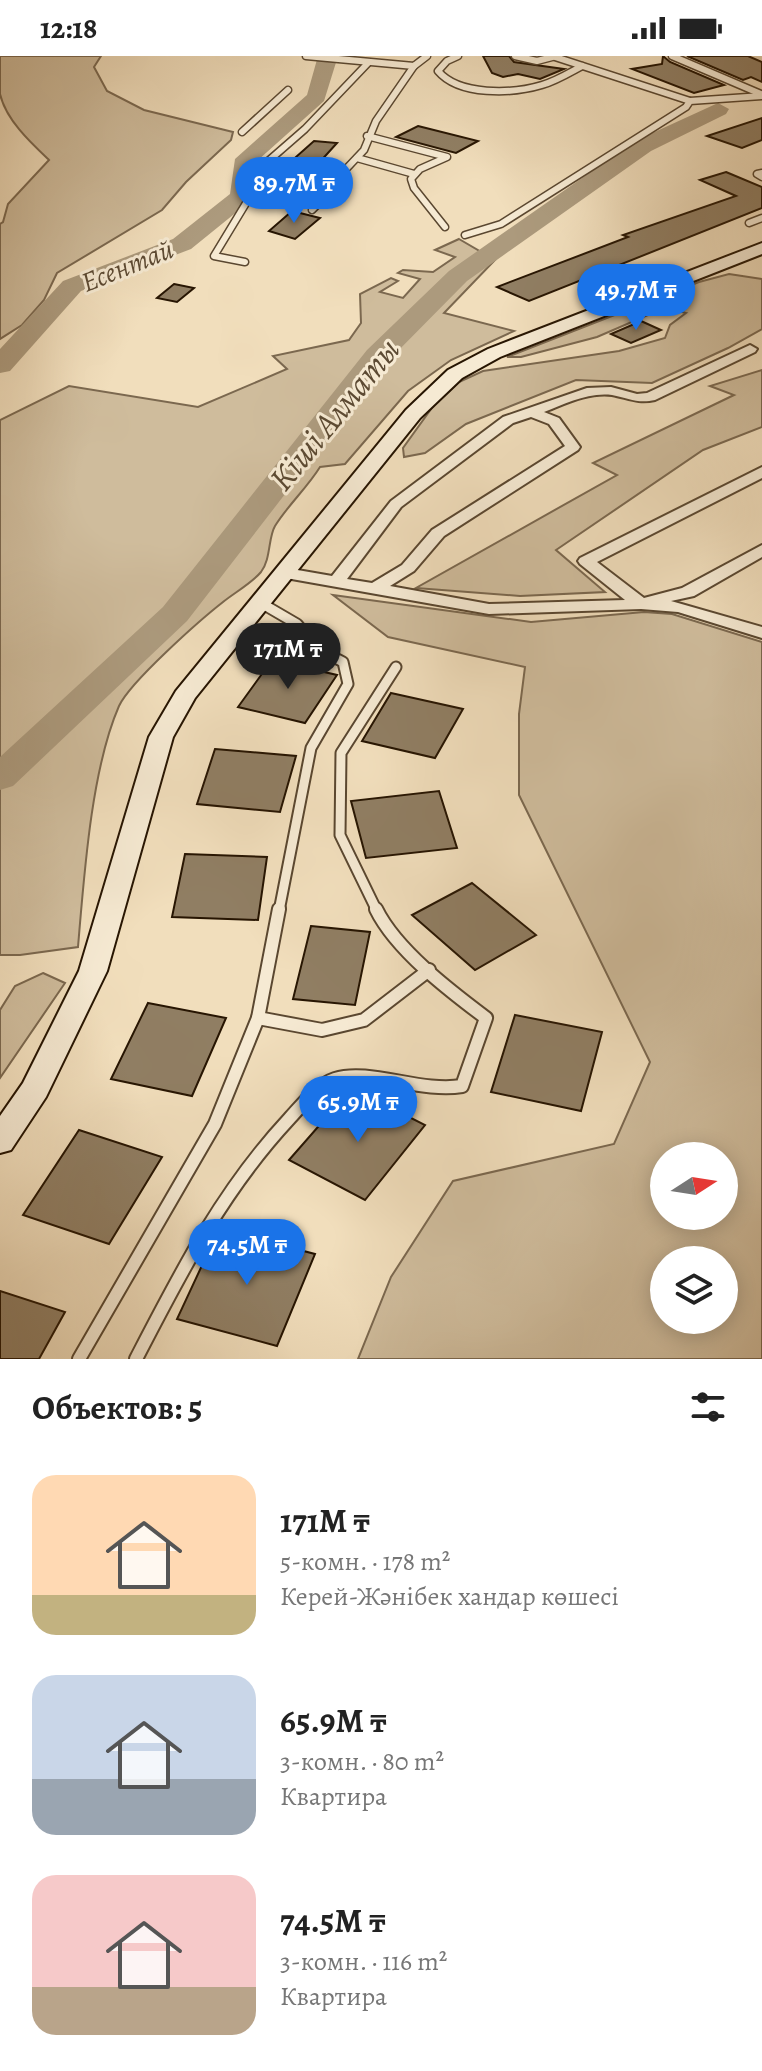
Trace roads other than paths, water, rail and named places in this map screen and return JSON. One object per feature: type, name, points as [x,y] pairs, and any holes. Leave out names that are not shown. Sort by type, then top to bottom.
[{"type":"main road","points":[[0,1141],[35,1089],[93,971],[161,737],[184,696],[413,414],[455,374],[494,353],[762,248]]},
{"type":"street","points":[[336,582],[396,504],[508,420],[587,392],[611,391],[637,398],[650,397],[750,349]]},
{"type":"street","points":[[374,589],[408,568],[438,533],[573,447],[554,421],[534,413]]},
{"type":"street","points":[[641,604],[586,561],[762,472]]},
{"type":"street","points":[[641,604],[688,592],[762,550]]},
{"type":"street","points":[[286,573],[489,609],[641,604],[680,607],[762,633]]},
{"type":"lane","points":[[306,56],[414,66]]},
{"type":"lane","points":[[312,210],[317,205],[311,198],[312,192],[330,186],[364,150],[363,143],[367,136],[414,66],[427,56]]},
{"type":"lane","points":[[458,56],[438,71],[441,77],[472,88],[535,87],[582,66]]},
{"type":"lane","points":[[515,56],[537,61],[556,56],[690,101],[762,95]]},
{"type":"lane","points":[[672,56],[762,95]]},
{"type":"lane","points":[[245,262],[214,256],[257,185],[266,163],[305,129],[368,63]]},
{"type":"lane","points":[[242,132],[288,90]]},
{"type":"lane","points":[[465,235],[501,224],[686,107],[690,101]]},
{"type":"lane","points":[[367,136],[447,157],[414,174],[411,179],[414,188],[445,227]]},
{"type":"lane","points":[[357,158],[414,174]]},
{"type":"lane","points":[[749,223],[762,218]]},
{"type":"lane","points":[[79,1359],[215,1124],[258,1018],[311,748],[348,684],[343,662],[318,649],[297,624],[261,603]]},
{"type":"lane","points":[[136,1359],[198,1238],[293,1112],[333,1079],[374,1079],[442,1092],[462,1086],[486,1018],[429,970],[384,925],[340,835],[341,753],[396,667]]},
{"type":"lane","points":[[258,1018],[322,1030],[364,1020],[429,970]]},
{"type":"waterway","name":"Есентай","points":[[0,365],[72,286],[182,244],[241,197],[246,159],[317,97],[328,56]]},
{"type":"waterway","name":"Кіші Алматы","points":[[0,778],[175,614],[377,356],[458,276],[643,146],[718,109]]}]
